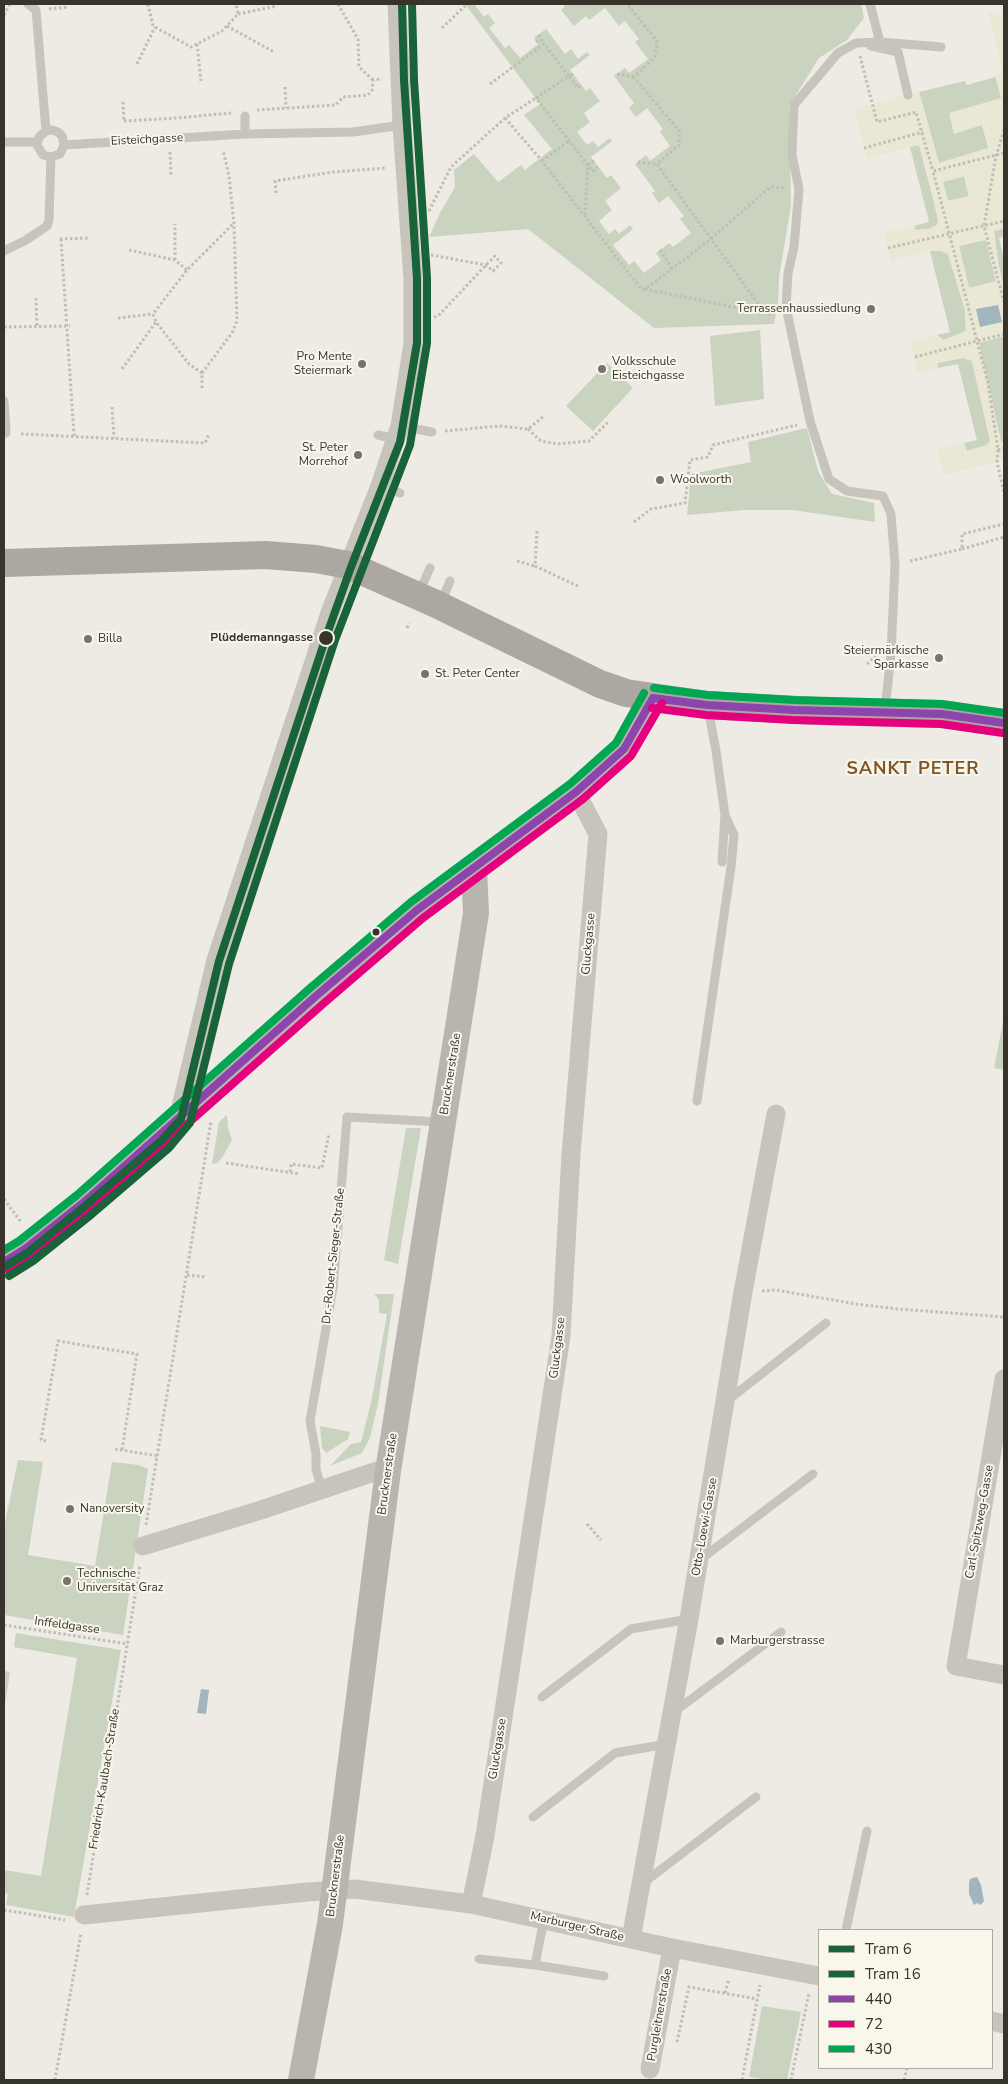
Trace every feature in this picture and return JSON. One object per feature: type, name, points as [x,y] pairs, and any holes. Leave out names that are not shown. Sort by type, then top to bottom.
[{"type":"main road","points":[[4,562],[266,555],[316,559],[348,565],[436,594],[600,684],[626,693],[707,705],[794,710],[942,714],[1004,723]]},
{"type":"main road","points":[[4,1262],[24,1249],[83,1203],[422,906],[576,792],[624,749],[653,698]]},
{"type":"main road","name":"Brucknerstraße","points":[[301,2080],[330,1924],[388,1471],[476,913],[474,869]]},
{"type":"street","points":[[175,1122],[180,1111],[216,960],[348,565],[380,486],[413,342],[413,279],[402,125],[398,4]]},
{"type":"street","name":"Gluckgasse","points":[[471,1904],[485,1836],[561,1336],[571,1154],[598,834],[576,792]]},
{"type":"street","name":"Otto-Loewi-Gasse","points":[[631,1939],[689,1619],[776,1114]]},
{"type":"street","name":"Carl-Spitzweg-Gasse","points":[[1004,1379],[956,1666],[1004,1675]]},
{"type":"street","points":[[143,1546],[261,1510],[377,1471],[388,1471]]},
{"type":"street","name":"Marburger Straße","points":[[334,1890],[355,1889],[471,1904],[672,1948],[814,1983]]},
{"type":"street","points":[[76,1918],[334,1890]]},
{"type":"street","name":"Purgleitnerstraße","points":[[651,2072],[672,1948]]},
{"type":"lane","points":[[28,4],[36,10],[46,131],[38,142]]},
{"type":"lane","points":[[870,4],[880,42]]},
{"type":"lane","points":[[856,42],[898,52],[908,95]]},
{"type":"lane","points":[[885,713],[891,654],[895,565],[890,514],[883,496],[847,491],[829,479],[810,422],[786,307],[788,273],[794,247],[799,190],[792,155],[794,105],[838,53],[856,42],[941,47]]},
{"type":"lane","points":[[245,116],[245,134]]},
{"type":"lane","name":"Eisteichgasse","points":[[64,145],[220,135],[353,132],[402,125]]},
{"type":"lane","points":[[38,142],[40,150],[44,154],[51,157],[60,154],[64,145],[62,136],[52,130],[46,131]]},
{"type":"lane","points":[[4,142],[38,142]]},
{"type":"lane","points":[[4,250],[26,240],[47,226],[49,220],[51,157]]},
{"type":"lane","points":[[4,401],[5,433]]},
{"type":"lane","points":[[391,434],[432,432]]},
{"type":"lane","points":[[380,486],[400,493]]},
{"type":"lane","points":[[430,568],[436,594]]},
{"type":"lane","points":[[707,705],[725,815],[722,862]]},
{"type":"lane","points":[[697,1101],[731,867],[734,835],[725,815]]},
{"type":"lane","points":[[347,1117],[443,1122]]},
{"type":"lane","name":"Dr.-Robert-Sieger-Straße","points":[[322,1489],[316,1470],[316,1454],[310,1421],[332,1288],[347,1117]]},
{"type":"lane","points":[[726,1401],[826,1323]]},
{"type":"lane","points":[[699,1561],[813,1474]]},
{"type":"lane","points":[[542,1697],[631,1629],[689,1619]]},
{"type":"lane","points":[[672,1714],[781,1632]]},
{"type":"lane","points":[[533,1817],[615,1753],[667,1744]]},
{"type":"lane","points":[[642,1884],[756,1797]]},
{"type":"lane","points":[[846,1929],[867,1831]]},
{"type":"lane","points":[[536,1964],[544,1919]]},
{"type":"lane","points":[[479,1959],[536,1964],[604,1976]]},
{"type":"path","points":[[4,15],[10,4]]},
{"type":"path","points":[[148,4],[153,26],[191,47],[222,30],[238,14],[278,6]]},
{"type":"path","points":[[236,4],[238,14]]},
{"type":"path","points":[[338,4],[358,39],[359,66],[373,80],[386,79]]},
{"type":"path","points":[[442,28],[468,4]]},
{"type":"path","points":[[628,4],[658,42],[655,57],[634,77]]},
{"type":"path","points":[[227,26],[274,52]]},
{"type":"path","points":[[137,64],[155,27]]},
{"type":"path","points":[[536,42],[539,37],[571,75],[578,88],[582,86]]},
{"type":"path","points":[[856,42],[878,122],[916,112],[923,132],[988,383],[998,450],[997,462],[1004,492]]},
{"type":"path","points":[[197,44],[201,81]]},
{"type":"path","points":[[490,84],[544,44]]},
{"type":"path","points":[[617,74],[634,77],[680,132],[679,145],[657,164],[638,162]]},
{"type":"path","points":[[428,212],[451,167],[505,118],[571,75]]},
{"type":"path","points":[[336,105],[343,97],[368,95],[372,90],[373,80]]},
{"type":"path","points":[[285,87],[286,108]]},
{"type":"path","points":[[536,98],[593,171],[598,167]]},
{"type":"path","points":[[123,102],[125,141]]},
{"type":"path","points":[[205,109],[206,115]]},
{"type":"path","points":[[124,121],[177,118]]},
{"type":"path","points":[[505,118],[542,161],[641,289],[764,312],[657,164]]},
{"type":"path","points":[[1004,130],[996,156],[984,226],[1004,302]]},
{"type":"path","points":[[864,148],[923,132]]},
{"type":"path","points":[[202,388],[202,373],[232,333],[237,321],[234,224],[229,176],[220,135]]},
{"type":"path","points":[[170,138],[171,177]]},
{"type":"path","points":[[542,161],[569,141]]},
{"type":"path","points":[[933,171],[1004,154]]},
{"type":"path","points":[[588,165],[594,161]]},
{"type":"path","points":[[585,217],[588,165]]},
{"type":"path","points":[[276,193],[275,182],[333,172],[392,167]]},
{"type":"path","points":[[645,290],[711,239],[770,187]]},
{"type":"path","points":[[888,248],[1004,221]]},
{"type":"path","points":[[175,224],[175,260]]},
{"type":"path","points":[[118,318],[153,314],[187,270],[234,224]]},
{"type":"path","points":[[26,240],[89,238]]},
{"type":"path","points":[[61,239],[74,436]]},
{"type":"path","points":[[129,250],[175,260],[187,270]]},
{"type":"path","points":[[660,250],[672,268]]},
{"type":"path","points":[[616,257],[620,253]]},
{"type":"path","points":[[430,320],[440,314],[486,265],[495,256],[501,262],[493,271],[486,265],[431,255]]},
{"type":"path","points":[[622,265],[626,262]]},
{"type":"path","points":[[36,298],[37,326]]},
{"type":"path","points":[[153,314],[156,322],[189,364],[202,373]]},
{"type":"path","points":[[122,369],[156,322]]},
{"type":"path","points":[[4,327],[68,326]]},
{"type":"path","points":[[915,357],[1004,334]]},
{"type":"path","points":[[112,407],[114,438]]},
{"type":"path","points":[[528,429],[544,416]]},
{"type":"path","points":[[432,432],[499,426],[528,429],[541,441],[556,444],[589,440],[609,422]]},
{"type":"path","points":[[634,522],[651,509],[685,503],[690,460],[708,457],[712,445],[810,422]]},
{"type":"path","points":[[5,433],[205,443],[210,434]]},
{"type":"path","points":[[998,450],[1004,448]]},
{"type":"path","points":[[962,549],[962,534],[1004,524]]},
{"type":"path","points":[[535,566],[537,531]]},
{"type":"path","points":[[895,565],[1004,537]]},
{"type":"path","points":[[517,561],[535,566],[580,587]]},
{"type":"path","points":[[407,628],[409,623]]},
{"type":"path","points":[[867,664],[877,654]]},
{"type":"path","points":[[290,1172],[291,1164],[322,1168],[333,1115],[347,1117]]},
{"type":"path","points":[[128,1644],[212,1118]]},
{"type":"path","points":[[226,1163],[300,1174]]},
{"type":"path","points":[[4,1199],[21,1222]]},
{"type":"path","points":[[187,1274],[206,1277]]},
{"type":"path","points":[[744,1292],[776,1290],[856,1304],[1004,1317]]},
{"type":"path","points":[[46,1441],[41,1440],[58,1341],[137,1354],[122,1450]]},
{"type":"path","points":[[115,1449],[158,1456]]},
{"type":"path","points":[[587,1524],[601,1540]]},
{"type":"path","name":"Inffeldgasse","points":[[4,1625],[128,1644]]},
{"type":"path","name":"Friedrich-Kaulbach-Straße","points":[[55,2080],[76,1918],[128,1644]]},
{"type":"path","points":[[4,1910],[76,1918]]},
{"type":"path","points":[[725,1993],[730,1975]]},
{"type":"path","points":[[743,2080],[761,1980]]},
{"type":"path","points":[[791,2080],[814,1983]]},
{"type":"path","points":[[654,2046],[675,2050],[681,2035],[689,1986],[757,1999]]},
{"type":"green space","points":[[465,4],[474,4],[484,17],[488,14],[495,23],[489,28],[505,48],[509,45],[520,58],[538,44],[534,38],[546,29],[565,54],[571,49],[578,59],[587,52],[590,55],[570,70],[586,91],[590,88],[600,101],[584,113],[590,122],[577,132],[587,145],[593,141],[598,147],[610,138],[612,141],[591,157],[607,178],[611,175],[621,188],[605,201],[612,210],[599,221],[609,234],[615,229],[619,234],[630,225],[633,229],[613,245],[629,265],[634,261],[644,273],[661,260],[656,253],[669,243],[673,247],[691,233],[680,219],[684,216],[668,196],[659,203],[652,193],[655,191],[635,164],[646,155],[650,161],[670,146],[660,132],[663,129],[647,108],[636,117],[629,108],[634,103],[614,76],[625,68],[629,73],[648,59],[635,42],[639,39],[625,21],[619,26],[605,8],[589,20],[586,16],[574,26],[561,10],[565,6],[563,4],[861,4],[864,18],[847,40],[819,58],[789,106],[791,206],[779,277],[778,304],[774,324],[654,328],[528,229],[429,237],[455,187],[454,170],[474,154],[498,182],[521,165],[525,170],[552,149],[524,115],[540,104]]},
{"type":"green space","points":[[996,77],[1002,98],[982,125],[989,148],[939,163],[919,92],[965,81],[967,85]]},
{"type":"green space","points":[[919,145],[939,221],[937,225],[929,229],[915,230],[914,226],[929,222],[910,147]]},
{"type":"green space","points":[[964,176],[969,197],[948,201],[943,182]]},
{"type":"green space","points":[[1004,228],[1004,236],[999,238],[1004,259],[1004,288],[994,231]]},
{"type":"green space","points":[[986,239],[996,282],[969,288],[959,246]]},
{"type":"green space","points":[[930,251],[941,251],[948,254],[965,310],[966,331],[943,340],[937,335],[950,332]]},
{"type":"green space","points":[[760,330],[764,399],[715,406],[710,336]]},
{"type":"green space","points":[[1004,336],[1004,442],[1001,442],[979,343]]},
{"type":"green space","points":[[963,358],[972,361],[990,441],[987,445],[967,451],[964,443],[977,440],[958,364],[938,368],[937,363]]},
{"type":"green space","points":[[607,363],[633,388],[593,431],[566,406]]},
{"type":"green space","points":[[807,428],[818,471],[832,494],[874,503],[875,522],[793,510],[744,510],[687,515],[691,474],[751,462],[748,442]]},
{"type":"green space","points":[[1004,1017],[1004,1070],[994,1068]]},
{"type":"green space","points":[[227,1115],[228,1128],[232,1140],[222,1158],[217,1163],[212,1164],[219,1122]]},
{"type":"green space","points":[[406,1128],[421,1128],[398,1264],[384,1260]]},
{"type":"green space","points":[[374,1294],[394,1294],[378,1404],[370,1438],[362,1453],[330,1466],[351,1444],[361,1442],[372,1398],[387,1314],[379,1313],[379,1300]]},
{"type":"green space","points":[[320,1426],[350,1432],[348,1439],[326,1453],[322,1448]]},
{"type":"green space","points":[[18,1460],[43,1462],[28,1555],[95,1566],[112,1462],[139,1465],[148,1469],[123,1635],[4,1615],[4,1528]]},
{"type":"green space","points":[[16,1633],[121,1650],[74,1917],[6,1905],[8,1894],[4,1893],[4,1870],[41,1876],[77,1658],[14,1647]]},
{"type":"green space","points":[[4,1671],[10,1672],[4,1711]]},
{"type":"green space","points":[[762,2006],[801,2012],[787,2080],[749,2077]]},
{"type":"shaded area","points":[[987,9],[996,16],[1004,14],[1004,228],[994,231],[1004,288],[1004,336],[979,343],[1001,442],[1004,442],[1004,460],[943,475],[937,450],[964,443],[967,451],[987,445],[990,441],[972,361],[963,358],[937,363],[938,368],[918,373],[911,342],[937,335],[943,340],[966,332],[965,310],[948,254],[941,251],[930,251],[891,261],[884,233],[914,226],[916,230],[929,229],[937,225],[938,221],[924,159],[919,145],[867,158],[854,109],[919,92],[939,163],[988,148],[982,125],[954,134],[949,113],[1001,98],[995,75],[1003,73]],"holes":[[[964,176],[969,196],[948,201],[943,182]],[[986,240],[996,281],[969,288],[959,246]]]},
{"type":"water","points":[[998,305],[1002,322],[980,327],[976,309]]},
{"type":"water","points":[[201,1689],[209,1690],[206,1714],[197,1713]]},
{"type":"water","points":[[977,1877],[981,1885],[984,1901],[981,1905],[977,1903],[974,1905],[969,1894],[970,1879]]},
{"type":"tram line","name":"6","points":[[4,1267],[27,1253],[85,1206],[162,1140],[181,1119],[219,961],[326,637],[400,442],[417,343],[417,279],[404,80],[402,4]]},
{"type":"tram line","name":"16","points":[[9,1276],[33,1261],[92,1214],[169,1148],[190,1123],[229,964],[335,640],[410,445],[427,343],[427,278],[414,80],[412,4]]},
{"type":"transit line","name":"430","points":[[654,688],[708,695],[794,700],[942,704],[1004,713]]},
{"type":"transit line","name":"430","points":[[4,1250],[19,1241],[77,1195],[309,989],[411,902],[570,784],[616,743],[644,693]]},
{"type":"transit line","name":"440","points":[[653,698],[707,705],[794,710],[942,714],[1004,723]]},
{"type":"transit line","name":"440","points":[[4,1262],[25,1249],[83,1203],[316,996],[417,910],[576,792],[624,749],[653,698]]},
{"type":"transit line","name":"72","points":[[9,1271],[31,1257],[90,1210],[423,918],[583,799],[631,756],[662,703]]},
{"type":"transit line","name":"72","points":[[652,708],[706,715],[793,720],[941,724],[1003,733]]},
{"type":"place","name":"Terrassenhaussiedlung","points":[[871,309]]},
{"type":"place","name":"Pro Mente Steiermark","points":[[362,364]]},
{"type":"place","name":"Volksschule Eisteichgasse","points":[[602,369]]},
{"type":"place","name":"St. Peter Morrehof","points":[[358,455]]},
{"type":"place","name":"Woolworth","points":[[660,480]]},
{"type":"place","name":"Plüddemanngasse","points":[[326,638]]},
{"type":"place","name":"Billa","points":[[88,639]]},
{"type":"place","name":"Steiermärkische Sparkasse","points":[[939,658]]},
{"type":"place","name":"St. Peter Center","points":[[425,674]]},
{"type":"place","name":"Nanoversity","points":[[70,1509]]},
{"type":"place","name":"Technische Universität Graz","points":[[67,1581]]},
{"type":"place","name":"Marburgerstrasse","points":[[720,1641]]},
{"type":"district","name":"SANKT PETER","points":[[913,770]]}]
